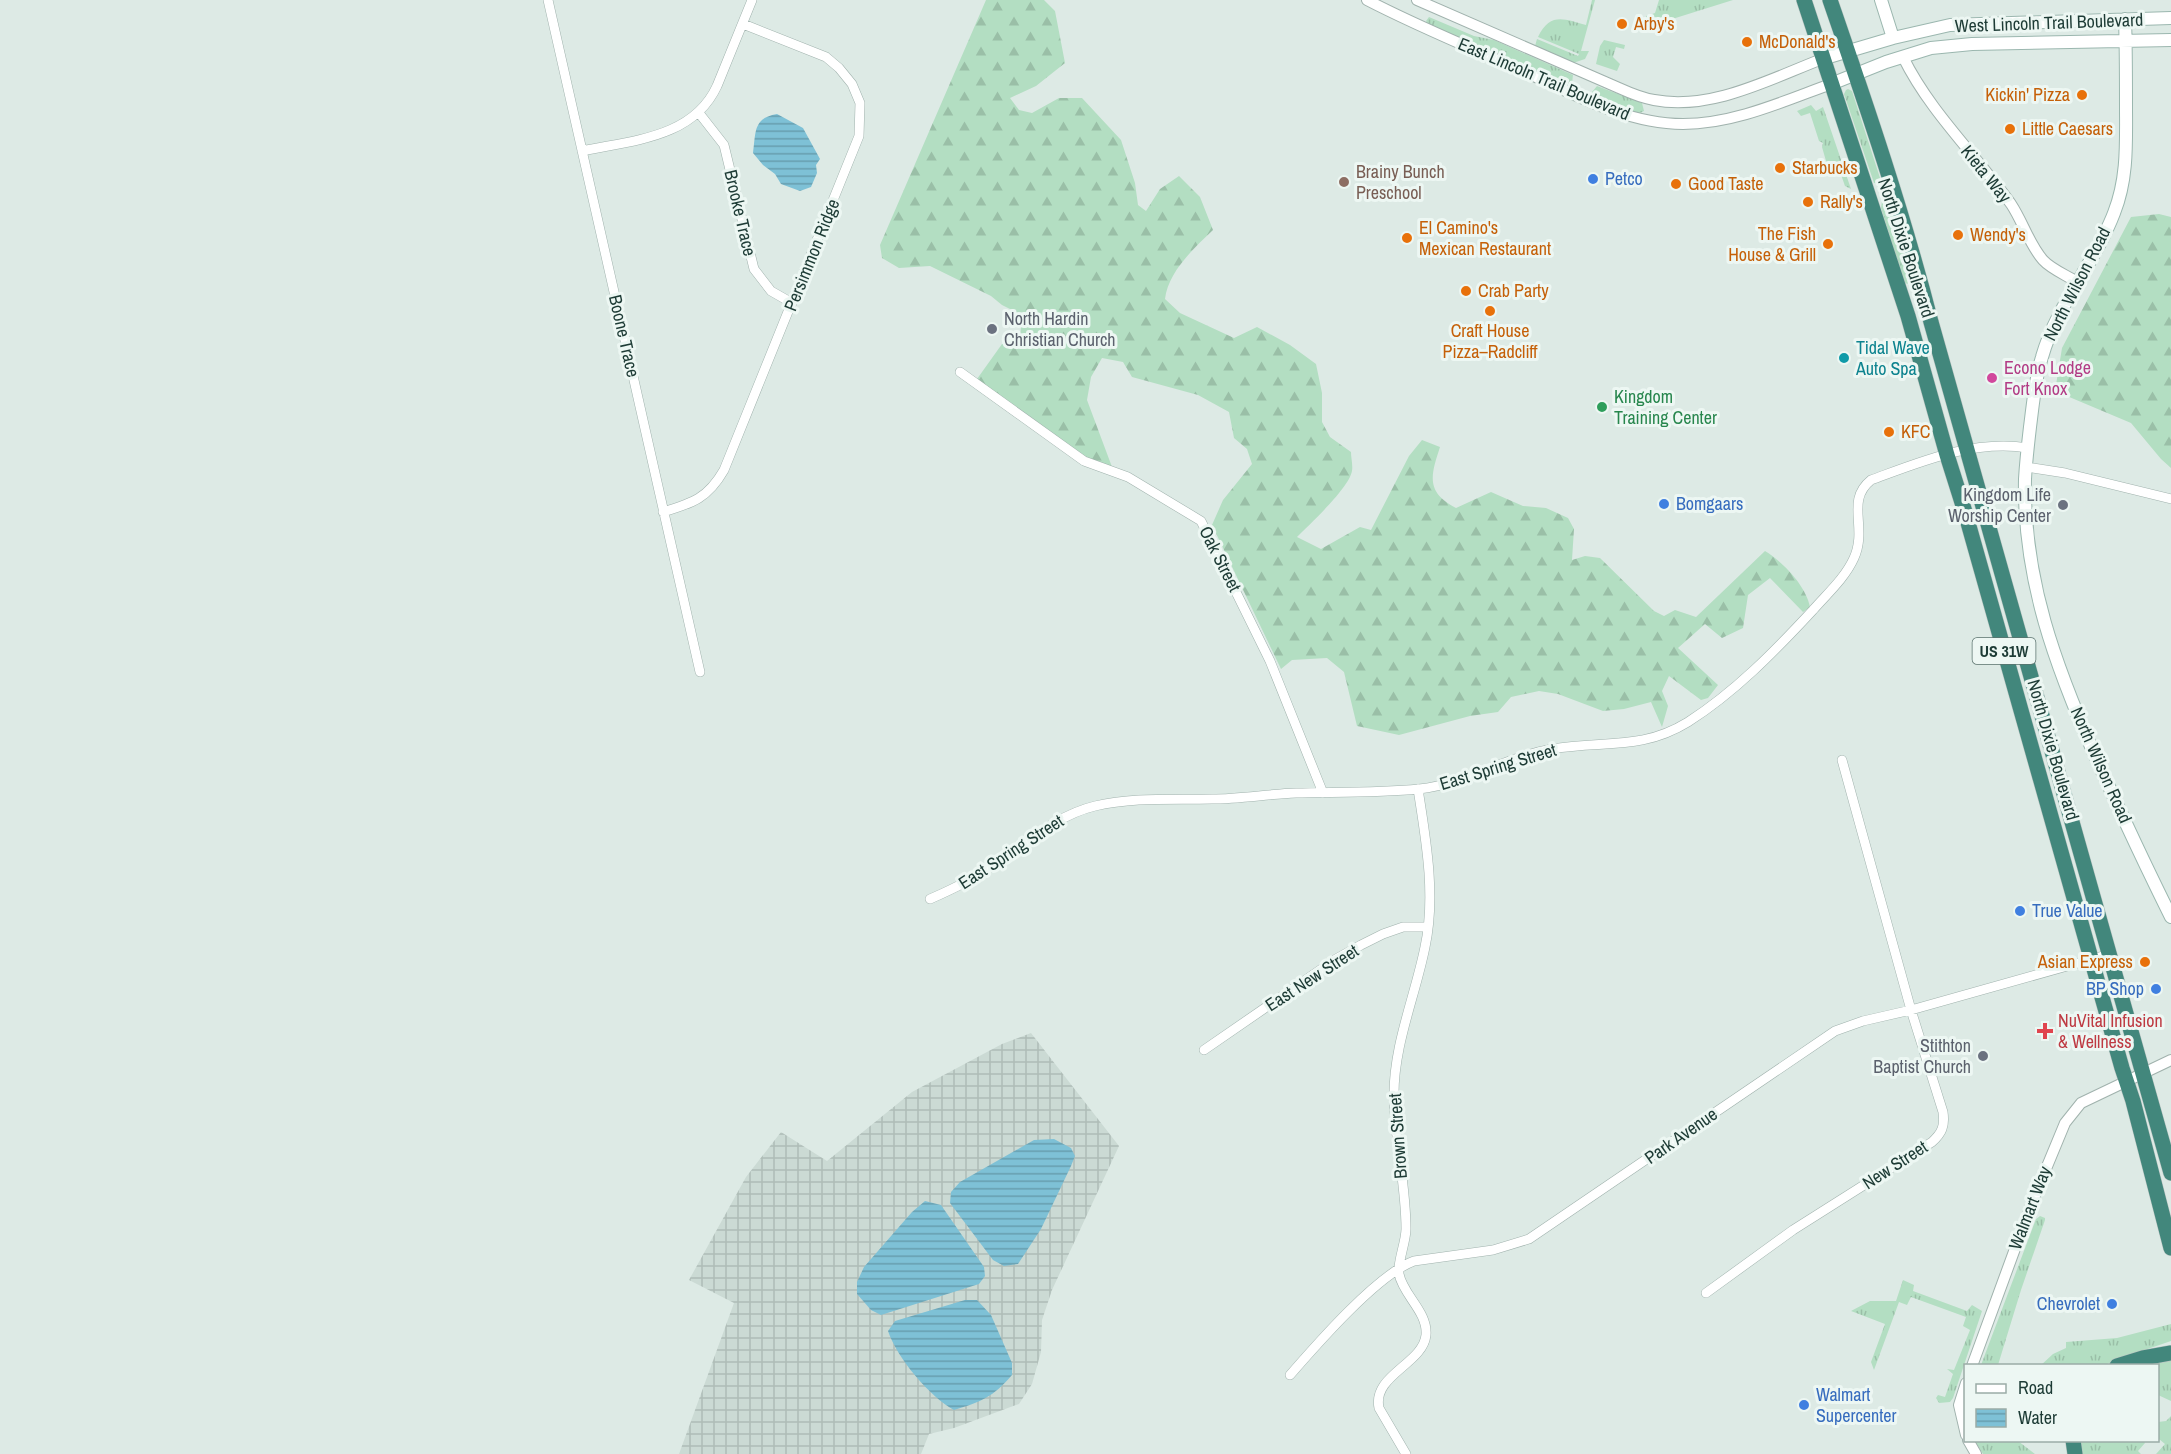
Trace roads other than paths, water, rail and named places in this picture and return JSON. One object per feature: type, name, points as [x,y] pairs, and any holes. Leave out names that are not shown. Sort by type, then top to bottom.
[{"type":"highway","name":"US 31W","points":[[1804,0],[1822,59]]},
{"type":"highway","name":"US 31W","points":[[1830,0],[1848,52]]},
{"type":"highway","name":"North Dixie Boulevard","points":[[1848,52],[1905,226],[2171,1173]]},
{"type":"highway","name":"North Dixie Boulevard","points":[[1822,59],[1925,370],[1947,455],[2152,1169],[2171,1248]]},
{"type":"highway","points":[[2143,1358],[2171,1344]]},
{"type":"highway","points":[[2121,1364],[2171,1353]]},
{"type":"main road","points":[[1881,0],[1893,38]]},
{"type":"main road","name":"West Lincoln Trail Boulevard","points":[[1822,59],[1893,38],[1950,25],[2171,18]]},
{"type":"main road","name":"North Wilson Road","points":[[2125,19],[2126,164],[2121,193],[2114,214],[2054,324],[2040,361],[2026,467],[2026,509],[2032,567],[2046,631],[2061,677],[2171,917]]},
{"type":"main road","name":"West Lincoln Trail Boulevard","points":[[1831,84],[1856,73],[1931,48],[1972,44],[2171,40]]},
{"type":"street","name":"Boone Trace","points":[[548,0],[700,672]]},
{"type":"street","points":[[582,151],[667,132],[685,124],[699,113],[711,99],[752,0]]},
{"type":"street","name":"East Lincoln Trail Boulevard","points":[[1367,0],[1593,102],[1629,116],[1656,122],[1683,124],[1723,120],[1831,84]]},
{"type":"street","name":"East Lincoln Trail Boulevard","points":[[1417,0],[1618,88],[1652,100],[1692,102],[1707,99],[1739,90],[1822,59]]},
{"type":"street","name":"Persimmon Ridge","points":[[663,512],[702,497],[715,485],[724,470],[860,136],[860,103],[852,84],[839,68],[826,57],[743,24]]},
{"type":"street","name":"Kieta Way","points":[[1903,57],[1909,70],[1950,130],[2012,206],[2036,252],[2046,263],[2078,282]]},
{"type":"street","name":"Brooke Trace","points":[[699,113],[719,137],[727,155],[754,269],[771,291],[792,303]]},
{"type":"street","name":"Oak Street","points":[[960,372],[1084,461],[1128,477],[1202,521],[1270,662],[1323,793]]},
{"type":"street","points":[[1947,455],[2001,445],[2028,448]]},
{"type":"street","name":"East Spring Street","points":[[930,899],[972,879],[1067,816],[1120,801],[1418,789],[1446,784],[1532,753],[1555,748],[1626,743],[1655,738],[1688,721],[1719,700],[1772,655],[1832,590],[1850,566],[1859,541],[1857,500],[1861,488],[1871,480],[1947,455]]},
{"type":"street","points":[[2026,467],[2171,499]]},
{"type":"street","name":"New Street","points":[[1706,1293],[1793,1230],[1905,1160],[1940,1135],[1943,1128],[1943,1112],[1911,1010],[1842,760]]},
{"type":"street","name":"Brown Street","points":[[1399,1268],[1406,1230],[1395,1115],[1395,1071],[1425,947],[1430,890],[1418,789]]},
{"type":"street","name":"East New Street","points":[[1204,1050],[1336,959],[1361,945],[1403,927],[1428,927]]},
{"type":"street","name":"Park Avenue","points":[[1290,1375],[1345,1317],[1387,1276],[1399,1268],[1414,1260],[1494,1250],[1529,1239],[1835,1031],[1863,1021],[1911,1010],[2110,954]]},
{"type":"street","name":"Walmart Way","points":[[1972,1364],[2031,1205],[2065,1123],[2082,1103],[2171,1060]]},
{"type":"street","points":[[1399,1268],[1402,1283],[1425,1324],[1426,1335],[1419,1351],[1386,1383],[1378,1400],[1379,1408],[1406,1454]]},
{"type":"street","points":[[1964,1387],[1959,1405],[1964,1430]]},
{"type":"water","points":[[777,114],[803,128],[820,159],[816,165],[817,173],[811,187],[800,191],[781,184],[775,174],[753,153],[757,127],[764,119]]},
{"type":"water","points":[[1054,1139],[1071,1148],[1075,1156],[1041,1229],[1018,1264],[1004,1266],[993,1260],[950,1203],[951,1192],[960,1182],[1034,1140]]},
{"type":"water","points":[[925,1201],[941,1205],[984,1267],[985,1276],[979,1284],[881,1315],[871,1310],[857,1294],[857,1282],[864,1267],[912,1212]]},
{"type":"water","points":[[965,1300],[977,1300],[991,1315],[1012,1363],[1012,1375],[999,1389],[986,1398],[954,1410],[935,1396],[915,1376],[892,1342],[888,1331],[895,1321]]},
{"type":"place","name":"Arby's","points":[[1622,24]]},
{"type":"place","name":"McDonald's","points":[[1747,42]]},
{"type":"place","name":"Kickin' Pizza","points":[[2082,95]]},
{"type":"place","name":"Little Caesars","points":[[2010,129]]},
{"type":"place","name":"Starbucks","points":[[1780,168]]},
{"type":"place","name":"Petco","points":[[1593,179]]},
{"type":"place","name":"Brainy Bunch Preschool","points":[[1344,182]]},
{"type":"place","name":"Good Taste","points":[[1676,184]]},
{"type":"place","name":"Rally's","points":[[1808,202]]},
{"type":"place","name":"Wendy's","points":[[1958,235]]},
{"type":"place","name":"El Camino's Mexican Restaurant","points":[[1407,238]]},
{"type":"place","name":"The Fish House & Grill","points":[[1828,244]]},
{"type":"place","name":"Crab Party","points":[[1466,291]]},
{"type":"place","name":"Craft House Pizza–Radcliff","points":[[1490,311]]},
{"type":"place","name":"North Hardin Christian Church","points":[[992,329]]},
{"type":"place","name":"Tidal Wave Auto Spa","points":[[1844,358]]},
{"type":"place","name":"Econo Lodge Fort Knox","points":[[1992,378]]},
{"type":"place","name":"Kingdom Training Center","points":[[1602,407]]},
{"type":"place","name":"KFC","points":[[1889,432]]},
{"type":"place","name":"Bomgaars","points":[[1664,504]]},
{"type":"place","name":"Kingdom Life Worship Center","points":[[2063,505]]},
{"type":"place","name":"True Value","points":[[2020,911]]},
{"type":"place","name":"Asian Express","points":[[2145,962]]},
{"type":"place","name":"BP Shop","points":[[2156,989]]},
{"type":"place","name":"NuVital Infusion & Wellness","points":[[2045,1031]]},
{"type":"place","name":"Stithton Baptist Church","points":[[1983,1056]]},
{"type":"place","name":"Chevrolet","points":[[2112,1304]]},
{"type":"place","name":"Walmart Supercenter","points":[[1804,1405]]}]
